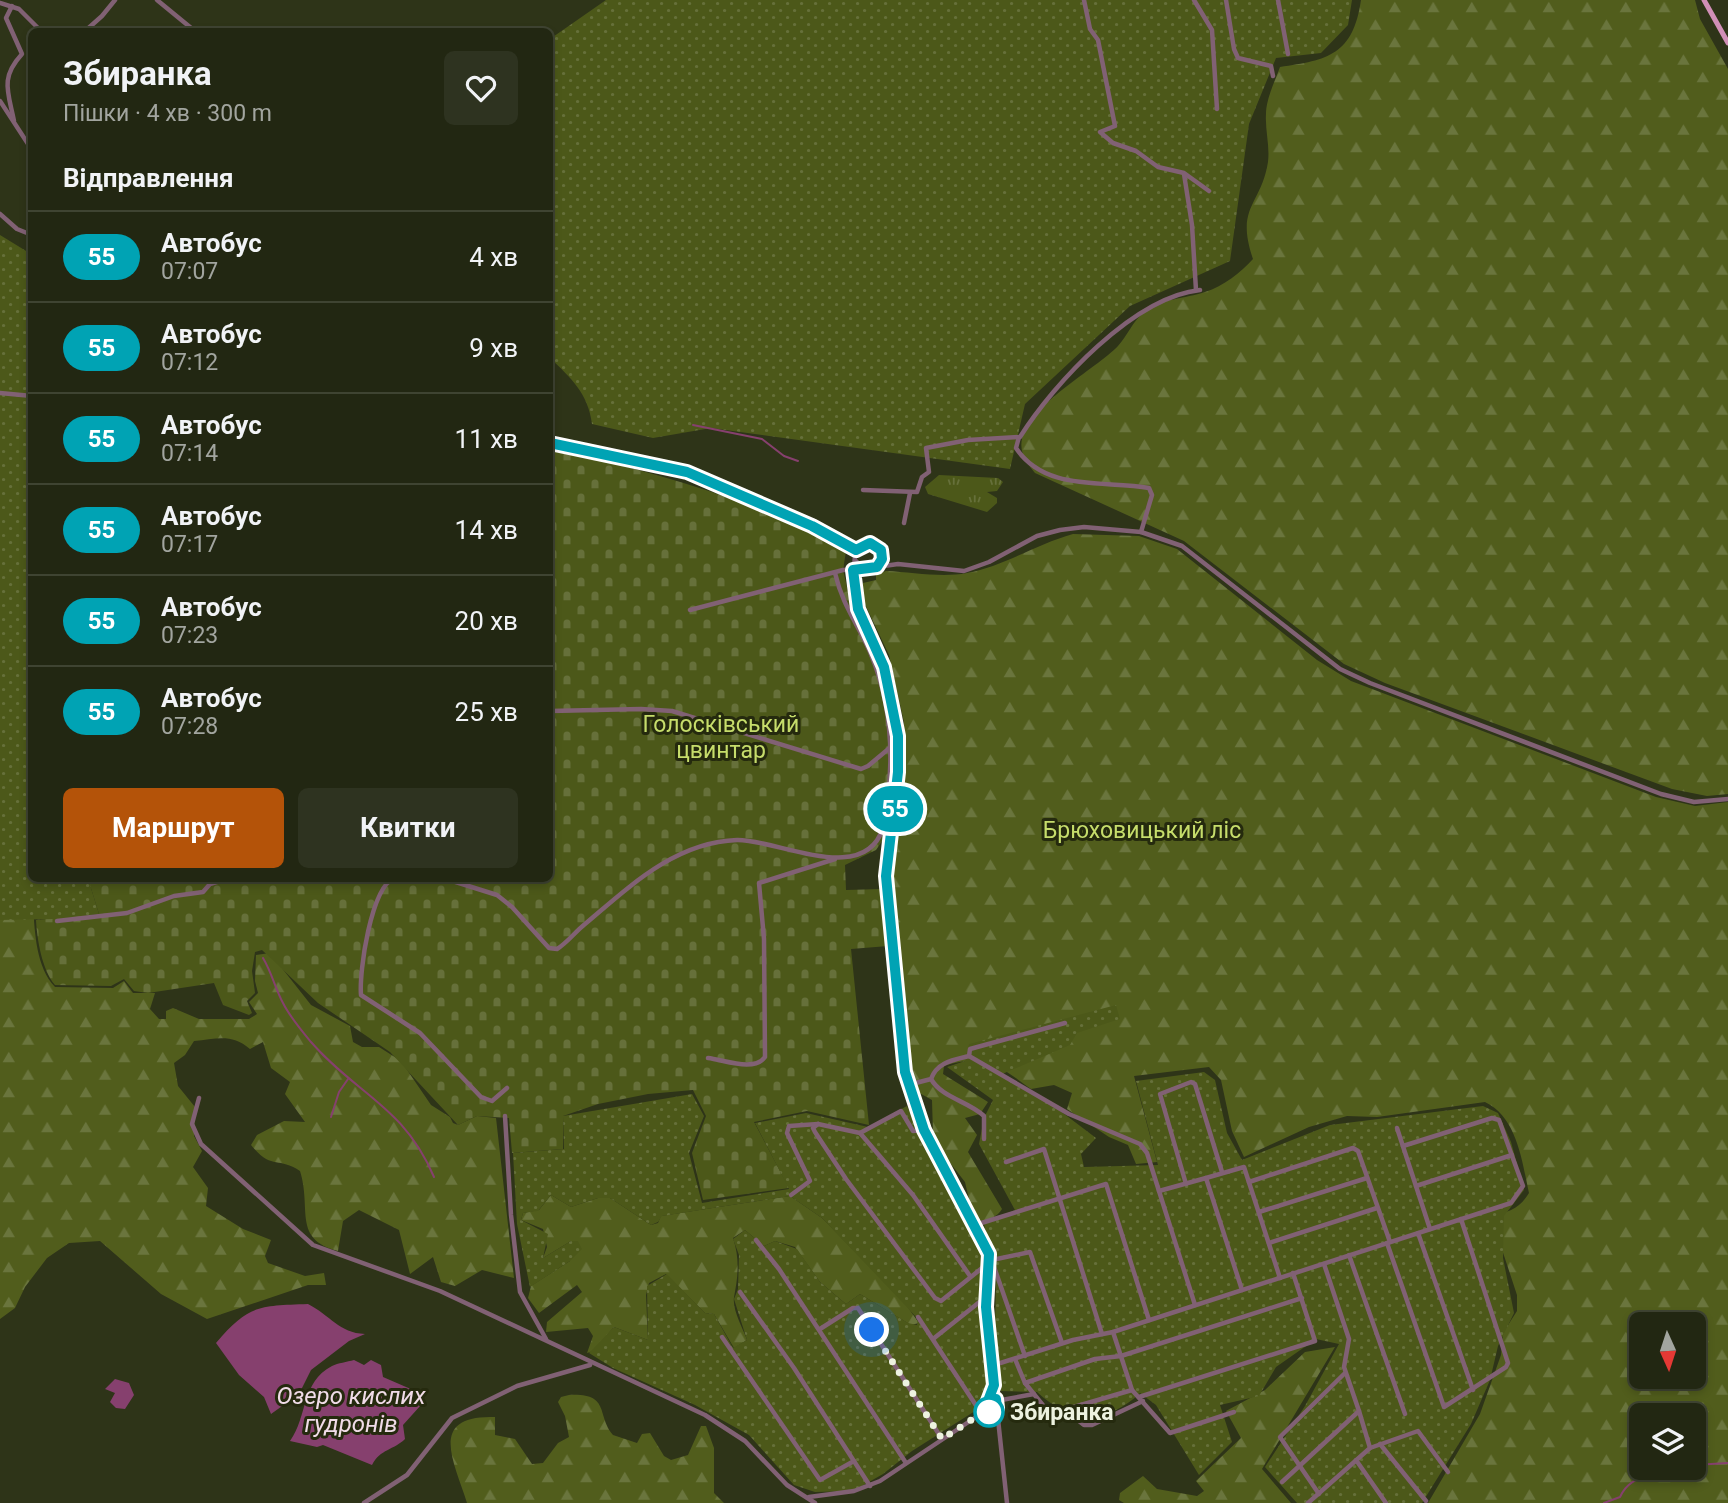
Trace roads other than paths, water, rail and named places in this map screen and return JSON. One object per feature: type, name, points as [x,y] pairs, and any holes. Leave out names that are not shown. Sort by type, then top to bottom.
[{"type":"main road","points":[[1703,0],[1728,43]]},
{"type":"street","points":[[88,28],[115,0]]},
{"type":"street","points":[[157,0],[191,28]]},
{"type":"street","points":[[1084,0],[1090,29],[1098,40],[1115,125],[1100,132],[1113,143],[1136,151],[1158,167],[1184,173],[1209,191]]},
{"type":"street","points":[[1194,0],[1212,30],[1217,110]]},
{"type":"street","points":[[1226,0],[1238,58],[1271,66],[1272,76]]},
{"type":"street","points":[[1278,0],[1288,54]]},
{"type":"street","points":[[0,3],[12,6],[30,18],[39,28]]},
{"type":"street","points":[[12,6],[6,18],[22,54],[9,67],[7,83],[14,121]]},
{"type":"street","points":[[0,101],[28,144]]},
{"type":"street","points":[[1141,532],[1152,495],[1149,488],[1117,483],[1077,482],[1040,471],[1016,448],[1020,437],[1058,384],[1112,333],[1154,306],[1198,290],[1184,173]]},
{"type":"street","points":[[0,214],[17,229],[28,233]]},
{"type":"street","points":[[0,393],[28,396]]},
{"type":"street","points":[[863,490],[918,492],[922,477],[929,472],[926,448],[968,440],[1020,437]]},
{"type":"street","points":[[553,444],[687,472],[812,526],[855,553],[857,564],[865,570]]},
{"type":"street","points":[[904,523],[910,493]]},
{"type":"street","points":[[1025,1356],[989,1254],[924,1130],[905,1072],[886,876],[897,785],[898,736],[884,667],[858,609],[853,570],[855,553],[870,543],[881,550],[889,561],[898,564],[964,570],[989,562],[1037,536],[1060,530],[1084,527],[1141,532],[1182,545],[1340,668],[1370,683],[1661,794],[1694,802],[1728,799]]},
{"type":"street","points":[[877,567],[882,559],[881,550]]},
{"type":"street","points":[[690,610],[835,573],[898,564]]},
{"type":"street","points":[[708,1058],[750,1065],[765,1057],[764,939],[759,883],[870,847],[880,837],[890,787],[892,745],[877,669],[845,607],[835,573]]},
{"type":"street","points":[[553,711],[672,711],[862,769],[892,745]]},
{"type":"street","points":[[458,882],[497,895],[512,907],[549,948],[561,948],[580,928],[666,859],[713,844],[738,840],[836,858]]},
{"type":"street","points":[[57,921],[127,913],[174,896],[202,892],[210,884],[217,882]]},
{"type":"street","points":[[390,882],[381,892],[363,957],[361,995],[420,1033],[481,1097],[492,1101]]},
{"type":"street","points":[[969,1056],[970,1049],[1065,1023]]},
{"type":"street","points":[[931,1079],[934,1070],[948,1061],[969,1056],[1069,1114],[1140,1144],[1147,1153],[1195,1305]]},
{"type":"street","points":[[908,1085],[931,1079]]},
{"type":"street","points":[[931,1079],[944,1094],[954,1095],[984,1116],[984,1139]]},
{"type":"street","points":[[1186,1184],[1160,1096],[1162,1092],[1192,1082],[1195,1084],[1222,1172]]},
{"type":"street","points":[[492,1101],[507,1088]]},
{"type":"street","points":[[199,1098],[192,1124],[201,1144],[313,1245],[440,1291],[591,1364],[705,1415],[746,1441],[787,1485],[815,1503]]},
{"type":"street","points":[[492,1101],[495,1110]]},
{"type":"street","points":[[860,1133],[901,1111],[913,1131],[924,1130]]},
{"type":"street","points":[[505,1116],[520,1292],[546,1340]]},
{"type":"street","points":[[991,1366],[1062,1343],[1113,1332],[1511,1203],[1523,1186],[1499,1119],[1492,1118],[1403,1146]]},
{"type":"street","points":[[818,1124],[813,1128],[815,1132],[846,1179],[935,1298],[941,1301],[991,1262],[1026,1252],[1033,1255],[1062,1343]]},
{"type":"street","points":[[791,1195],[810,1181],[787,1129],[793,1125],[818,1124],[860,1133],[913,1195],[970,1276]]},
{"type":"street","points":[[1397,1128],[1430,1229]]},
{"type":"street","points":[[1249,1182],[1353,1148],[1357,1150],[1441,1405],[1444,1407],[1473,1390],[1507,1363],[1461,1219]]},
{"type":"street","points":[[1006,1162],[1044,1149],[1102,1334]]},
{"type":"street","points":[[1416,1186],[1512,1154]]},
{"type":"street","points":[[1159,1191],[1241,1165],[1280,1278]]},
{"type":"street","points":[[1206,1178],[1242,1290]]},
{"type":"street","points":[[1259,1212],[1367,1178]]},
{"type":"street","points":[[975,1224],[1106,1184],[1149,1320]]},
{"type":"street","points":[[1269,1243],[1377,1208]]},
{"type":"street","points":[[1418,1233],[1473,1390]]},
{"type":"street","points":[[755,1240],[769,1254],[820,1329],[906,1463]]},
{"type":"street","points":[[1349,1255],[1405,1414]]},
{"type":"street","points":[[991,1262],[988,1296],[994,1407]]},
{"type":"street","points":[[1324,1264],[1349,1339],[1345,1374],[1370,1448]]},
{"type":"street","points":[[1066,1410],[1084,1424],[1092,1425],[1141,1399],[1315,1341],[1293,1273]]},
{"type":"street","points":[[740,1292],[788,1358],[870,1486]]},
{"type":"street","points":[[933,1339],[988,1296]]},
{"type":"street","points":[[1025,1383],[1095,1359],[1121,1356],[1302,1298]]},
{"type":"street","points":[[820,1329],[853,1308],[858,1308],[942,1439]]},
{"type":"street","points":[[918,1317],[982,1413]]},
{"type":"street","points":[[1113,1332],[1132,1390],[1170,1433],[1234,1412]]},
{"type":"street","points":[[722,1337],[820,1480],[854,1461]]},
{"type":"street","points":[[1015,1360],[1025,1383],[1050,1414],[1132,1390]]},
{"type":"street","points":[[364,1503],[407,1475],[440,1431],[460,1413],[516,1386],[591,1364]]},
{"type":"street","points":[[1319,1494],[1280,1437],[1345,1374]]},
{"type":"street","points":[[982,1413],[994,1385]]},
{"type":"street","points":[[808,1497],[870,1486],[982,1413],[1034,1394]]},
{"type":"street","points":[[989,1399],[999,1417],[1007,1503]]},
{"type":"street","points":[[986,1406],[994,1407]]},
{"type":"street","points":[[1282,1482],[1359,1411]]},
{"type":"street","points":[[1308,1503],[1370,1448],[1418,1431],[1448,1472]]},
{"type":"street","points":[[1380,1444],[1426,1501]]},
{"type":"street","points":[[1356,1460],[1386,1503]]},
{"type":"water","name":"Озеро кислих гудронів","points":[[308,1304],[341,1327],[365,1334],[349,1341],[311,1370],[299,1394],[271,1414],[264,1397],[239,1375],[216,1343],[227,1330],[256,1310],[278,1305]]},
{"type":"water","name":"Озеро кислих гудронів","points":[[354,1360],[364,1365],[371,1360],[381,1365],[383,1377],[413,1390],[422,1399],[421,1405],[403,1425],[405,1439],[379,1456],[372,1465],[323,1445],[317,1447],[290,1441],[315,1381],[332,1366]]},
{"type":"water","points":[[115,1379],[129,1383],[134,1395],[125,1409],[116,1408],[110,1402],[115,1393],[105,1389]]},
{"type":"waterway","points":[[693,425],[762,439],[784,456],[798,461]]},
{"type":"waterway","points":[[263,958],[283,1003],[300,1028],[328,1060],[394,1117],[422,1153],[434,1177]]},
{"type":"waterway","points":[[331,1117],[339,1092],[348,1079]]},
{"type":"waterway","points":[[1706,1464],[1728,1463]]},
{"type":"waterway","points":[[1604,1503],[1620,1497],[1629,1485],[1637,1480]]},
{"type":"place","name":"Збиранка","points":[[989,1412]]},
{"type":"park label","name":"Голосківський цвинтар","points":[[721,737]]},
{"type":"park label","name":"Брюховицький ліс","points":[[1142,830]]}]
